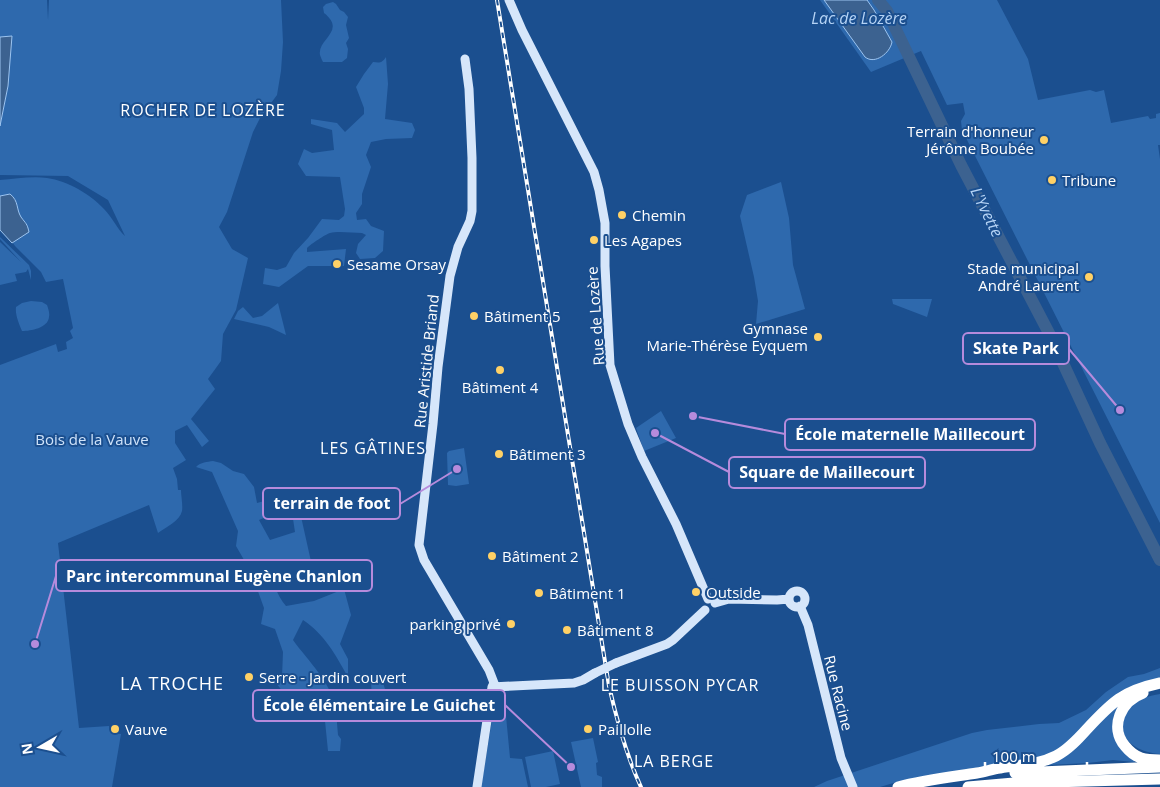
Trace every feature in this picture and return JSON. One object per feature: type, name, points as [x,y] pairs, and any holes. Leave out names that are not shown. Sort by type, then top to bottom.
[{"type":"highway","points":[[898,787],[912,783],[1027,765],[1056,756],[1074,743],[1119,698],[1139,688],[1160,683]]},
{"type":"highway","points":[[1160,690],[1140,694],[1122,708],[1118,722],[1118,732],[1122,742],[1129,751],[1139,757],[1160,760]]},
{"type":"highway","points":[[980,773],[1160,767]]},
{"type":"highway","points":[[968,787],[1014,783],[1160,779]]},
{"type":"highway","points":[[1151,787],[1160,785]]},
{"type":"street","name":"Rue de Lozère","points":[[509,0],[522,30],[594,172],[604,223],[610,365],[628,424],[642,457],[676,524],[711,601]]},
{"type":"street","name":"Rue Aristide Briand","points":[[465,59],[469,89],[472,212],[458,247],[450,276],[419,544],[424,560],[489,670],[494,683],[476,787]]},
{"type":"street","points":[[797,592],[801,593],[804,599],[803,604],[800,606],[793,606],[789,599],[792,593],[797,592]]},
{"type":"street","points":[[711,601],[720,603],[729,599],[789,599]]},
{"type":"street","points":[[492,687],[574,683],[583,680],[616,663],[673,640],[704,610],[712,611],[715,608],[711,601]]},
{"type":"street","name":"Rue Racine","points":[[800,606],[808,625],[840,751],[848,778],[853,787]]},
{"type":"green space","name":"Bois de la Vauve","points":[[0,0],[47,0],[48,20],[49,0],[281,0],[283,42],[277,95],[260,118],[253,132],[227,212],[219,227],[232,249],[248,258],[236,310],[223,334],[221,361],[208,379],[215,389],[191,419],[209,441],[202,447],[187,425],[175,431],[175,443],[186,460],[173,468],[178,490],[181,490],[181,515],[176,521],[158,533],[149,505],[58,543],[79,728],[109,726],[110,730],[114,733],[121,734],[112,787],[0,787],[0,365],[56,344],[58,352],[67,349],[66,342],[73,338],[70,331],[73,328],[63,279],[46,282],[41,272],[15,246],[0,225],[0,180],[41,177],[71,185],[98,203],[125,236],[108,200],[68,176],[0,175]]},
{"type":"green space","name":"Stade municipal André Laurent","points":[[820,0],[997,0],[1028,59],[1038,100],[1090,90],[1096,92],[1104,90],[1111,123],[1148,116],[1150,119],[1156,118],[1156,114],[1160,113],[1160,145],[1158,145],[1160,159],[1160,523],[962,130],[961,121],[965,114],[963,103],[947,105],[921,51],[871,72]]},
{"type":"green space","points":[[333,2],[348,17],[346,25],[349,38],[346,43],[348,49],[347,58],[342,62],[323,62],[320,49],[332,30],[333,25],[324,13],[323,7]]},
{"type":"green space","points":[[386,57],[388,84],[385,119],[412,123],[415,130],[412,138],[386,139],[371,142],[366,155],[371,167],[362,194],[362,204],[356,213],[357,220],[366,219],[371,226],[384,231],[383,251],[375,258],[360,259],[356,253],[358,244],[366,235],[362,233],[330,233],[309,246],[307,252],[346,249],[344,266],[308,266],[279,287],[263,284],[265,268],[277,270],[286,267],[294,253],[322,219],[339,220],[344,216],[345,209],[340,177],[306,176],[298,164],[304,149],[312,153],[334,150],[332,130],[311,124],[311,119],[337,123],[345,132],[364,114],[364,108],[356,87],[373,62],[381,62]]},
{"type":"green space","points":[[781,182],[789,218],[793,265],[805,309],[756,324],[758,301],[740,216],[747,195]]},
{"type":"green space","points":[[0,237],[29,265],[31,280],[28,269],[26,272],[15,274],[17,281],[0,285],[0,242],[21,262]]},
{"type":"green space","points":[[892,299],[932,299],[927,317],[893,304]]},
{"type":"green space","points":[[31,301],[42,302],[47,305],[48,321],[38,328],[22,331],[16,307]]},
{"type":"green space","points":[[278,303],[286,335],[269,327],[234,319],[238,311],[243,307],[253,318],[262,316]]},
{"type":"green space","points":[[661,411],[676,438],[644,451],[636,428]]},
{"type":"green space","points":[[464,448],[469,484],[448,485],[447,453]]},
{"type":"green space","points":[[213,461],[244,474],[254,487],[257,503],[287,495],[288,507],[259,520],[270,540],[295,532],[290,499],[296,494],[312,566],[303,576],[295,563],[272,566],[275,587],[286,606],[314,601],[344,589],[351,615],[340,644],[348,659],[348,677],[323,639],[303,620],[293,640],[324,681],[336,709],[315,711],[312,690],[283,692],[273,679],[282,677],[283,652],[275,629],[261,624],[264,608],[251,572],[236,546],[238,531],[212,472],[196,467],[202,463]]},
{"type":"green space","points":[[1160,668],[1160,678],[1072,738],[1055,752],[1035,759],[900,781],[880,787],[814,787],[972,733],[1059,723],[1086,710],[1106,692],[1128,677]]},
{"type":"green space","points":[[382,679],[387,696],[385,701],[372,703],[371,680]]},
{"type":"green space","points":[[1160,694],[1160,754],[1138,749],[1132,745],[1124,734],[1123,727],[1127,709],[1134,702]]},
{"type":"green space","points":[[504,695],[510,758],[522,759],[528,787],[481,787],[496,696]]},
{"type":"green space","points":[[1120,703],[1114,720],[1135,759],[1134,762],[1113,760],[1048,765]]},
{"type":"green space","points":[[336,711],[338,735],[341,739],[340,751],[328,751],[325,721],[315,718],[315,714]]},
{"type":"green space","points":[[593,738],[598,762],[596,763],[597,775],[602,777],[602,787],[581,787],[571,742]]},
{"type":"green space","points":[[553,751],[560,784],[546,787],[531,787],[525,757]]},
{"type":"water","name":"Lac de Lozère","points":[[824,0],[867,0],[892,42],[885,54],[873,60],[865,57]]},
{"type":"water","points":[[12,36],[8,86],[0,126],[0,37]]},
{"type":"water","points":[[10,194],[15,199],[19,214],[27,225],[29,232],[12,243],[0,230],[0,196]]},
{"type":"waterway","name":"L'Yvette","points":[[878,0],[887,11],[961,165],[1050,335],[1100,443],[1160,560]]},
{"type":"railway","points":[[497,0],[609,686],[622,738],[641,787]]},
{"type":"place","name":"Terrain d'honneur Jérôme Boubée","points":[[1044,140]]},
{"type":"place","name":"Tribune","points":[[1052,180]]},
{"type":"place","name":"Chemin","points":[[622,215]]},
{"type":"place","name":"Les Agapes","points":[[594,240]]},
{"type":"place","name":"Sesame Orsay","points":[[337,264]]},
{"type":"place","name":"Stade municipal André Laurent","points":[[1089,277]]},
{"type":"place","name":"Bâtiment 5","points":[[474,316]]},
{"type":"place","name":"Gymnase Marie-Thérèse Eyquem","points":[[818,337]]},
{"type":"place","name":"Bâtiment 4","points":[[500,370]]},
{"type":"place","name":"Skate Park","points":[[1120,410]]},
{"type":"place","name":"École maternelle Maillecourt","points":[[693,416]]},
{"type":"place","name":"Square de Maillecourt","points":[[655,433]]},
{"type":"place","name":"Bâtiment 3","points":[[499,454]]},
{"type":"place","name":"terrain de foot","points":[[457,469]]},
{"type":"place","name":"Bâtiment 2","points":[[492,556]]},
{"type":"place","name":"Outside","points":[[696,592]]},
{"type":"place","name":"Bâtiment 1","points":[[539,593]]},
{"type":"place","name":"parking privé","points":[[511,624]]},
{"type":"place","name":"Bâtiment 8","points":[[567,630]]},
{"type":"place","name":"Parc intercommunal Eugène Chanlon","points":[[35,644]]},
{"type":"place","name":"Serre - Jardin couvert","points":[[249,677]]},
{"type":"place","name":"Vauve","points":[[115,729]]},
{"type":"place","name":"Paillolle","points":[[588,729]]},
{"type":"place","name":"École élémentaire Le Guichet","points":[[571,767]]},
{"type":"district","name":"ROCHER DE LOZÈRE","points":[[203,110]]},
{"type":"district","name":"LES GÂTINES","points":[[373,448]]},
{"type":"district","name":"LA TROCHE","points":[[172,683]]},
{"type":"district","name":"LE BUISSON PYCAR","points":[[680,685]]},
{"type":"district","name":"LA BERGE","points":[[674,761]]}]
